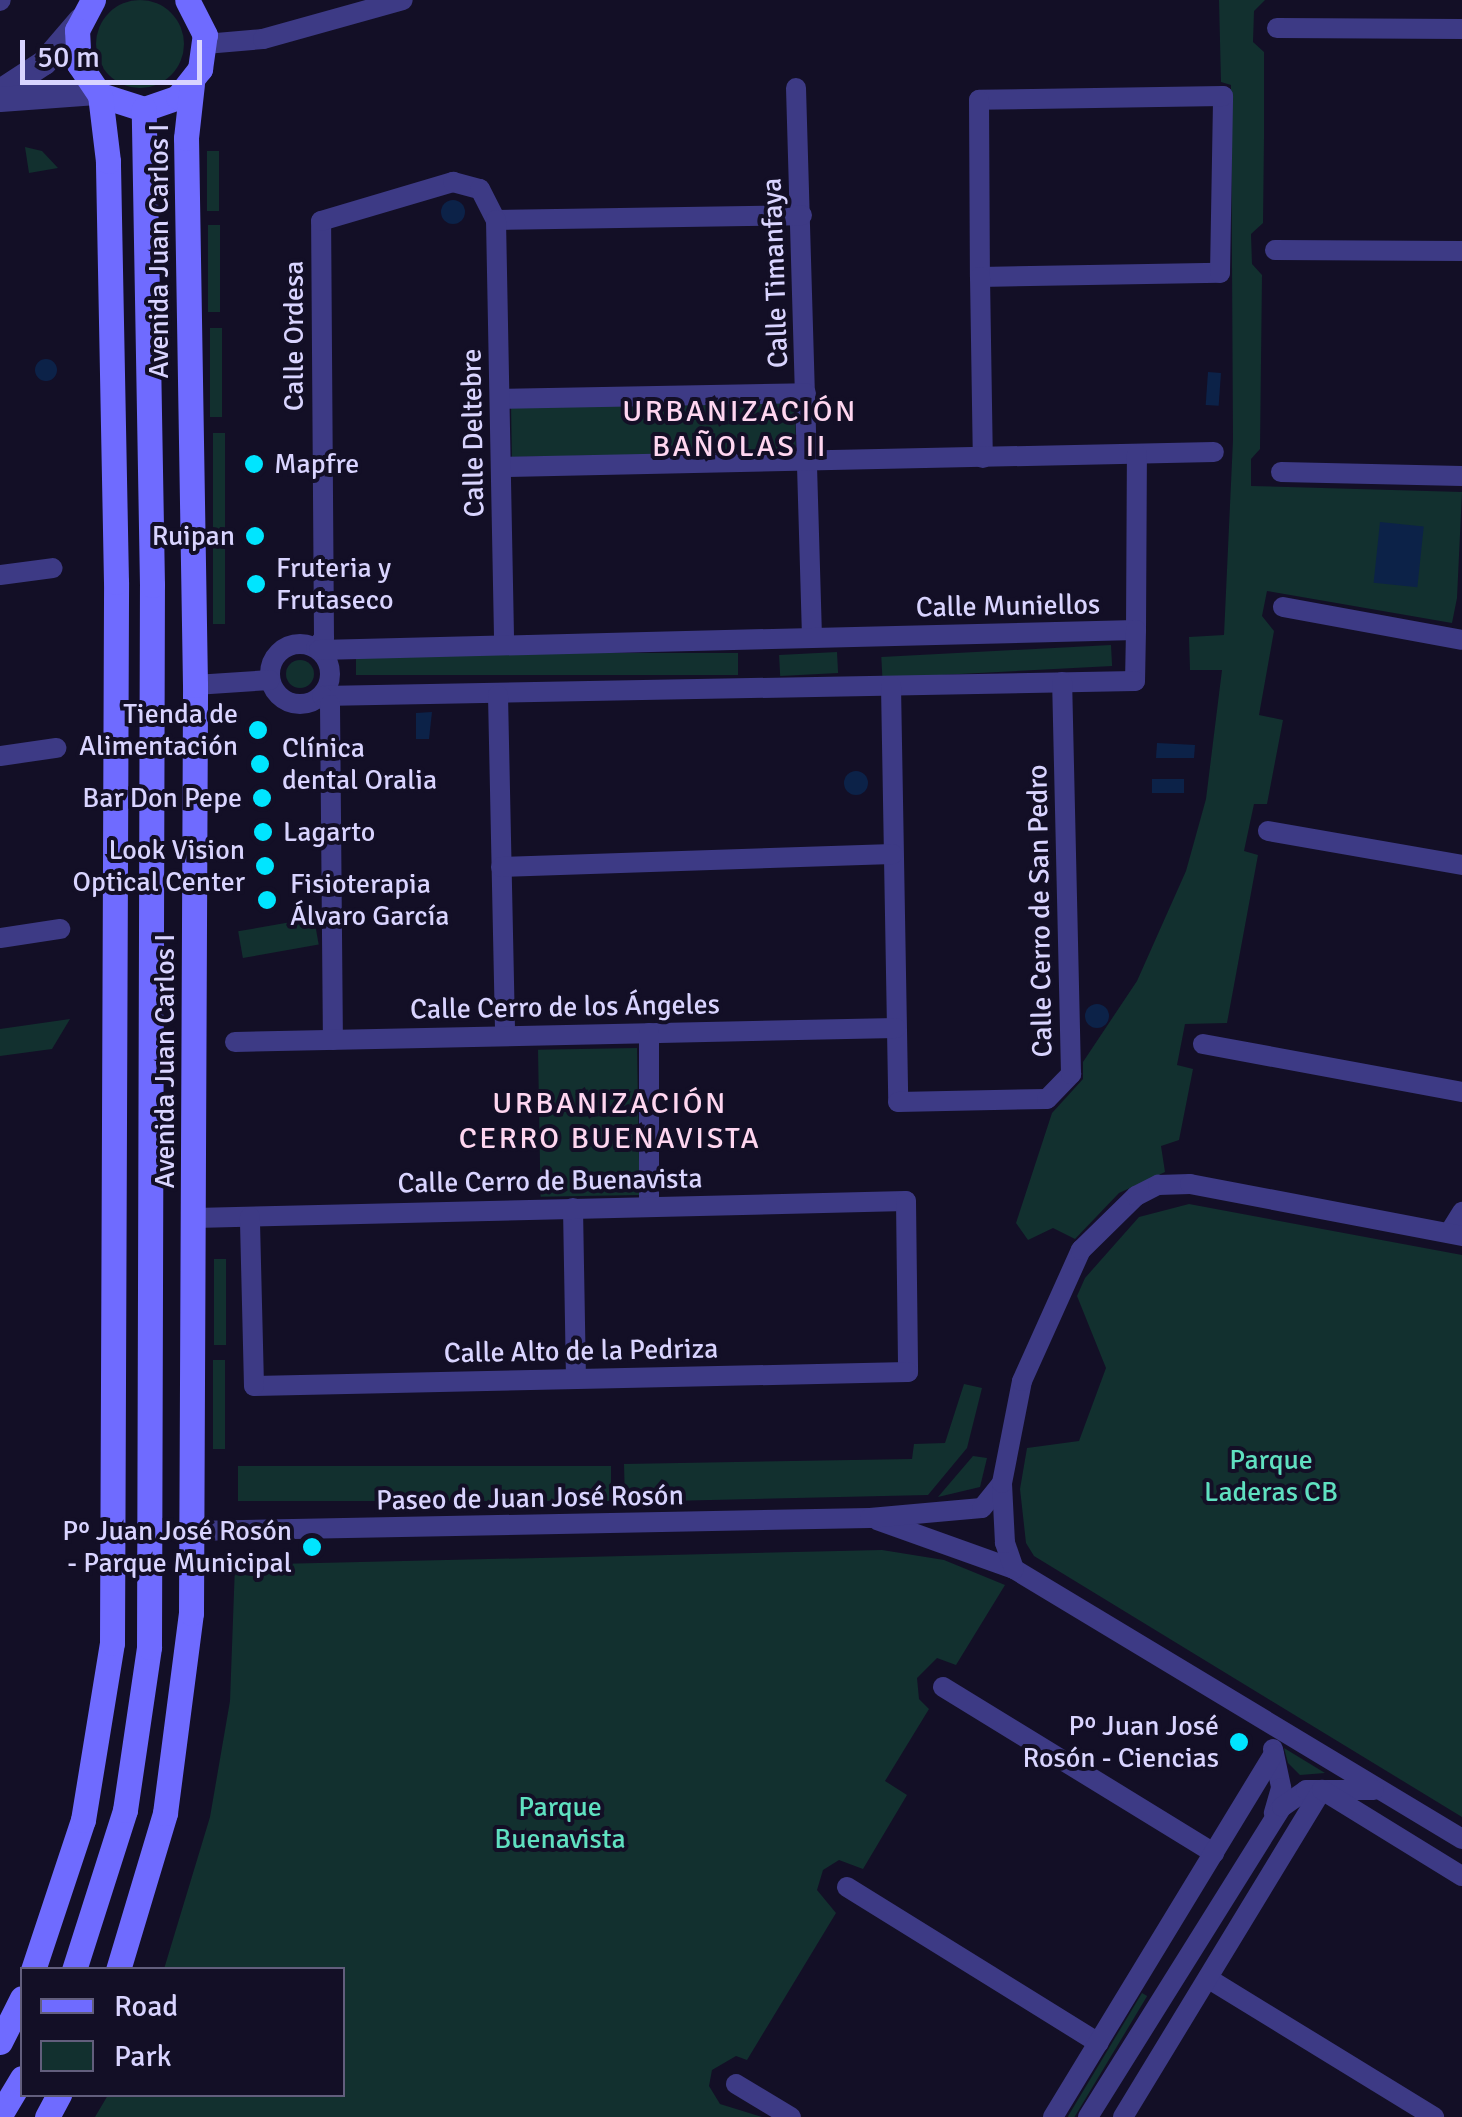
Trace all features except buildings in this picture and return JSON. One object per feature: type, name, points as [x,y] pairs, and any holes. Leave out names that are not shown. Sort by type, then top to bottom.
[{"type":"main road","points":[[188,0],[205,44]]},
{"type":"main road","name":"Avenida Juan Carlos I","points":[[34,1967],[83,1820],[112,1643],[116,582],[108,161],[98,93],[77,56],[87,10]]},
{"type":"main road","name":"Avenida Juan Carlos I","points":[[119,1967],[168,1797],[191,1613],[196,685],[186,169],[192,84],[205,44]]},
{"type":"main road","points":[[98,93],[144,109],[174,100],[192,84]]},
{"type":"main road","name":"Avenida Juan Carlos I","points":[[75,1967],[125,1810],[149,1647],[152,584],[144,109]]},
{"type":"main road","points":[[0,2042],[20,2002]]},
{"type":"main road","points":[[0,2115],[20,2081]]},
{"type":"street","points":[[205,44],[262,40],[402,0]]},
{"type":"street","points":[[0,90],[44,62],[87,10]]},
{"type":"street","points":[[1277,28],[1462,28]]},
{"type":"street","name":"Calle Timanfaya","points":[[796,88],[812,638]]},
{"type":"street","points":[[0,98],[98,93]]},
{"type":"street","points":[[980,277],[1220,273],[1222,96],[979,100],[980,277],[982,458]]},
{"type":"street","name":"Calle Ordesa","points":[[317,649],[324,638],[321,221],[453,182],[480,189],[496,220]]},
{"type":"street","points":[[496,220],[802,215]]},
{"type":"street","name":"Calle Deltebre","points":[[496,220],[504,645]]},
{"type":"street","points":[[1274,250],[1462,251]]},
{"type":"street","points":[[500,399],[806,393]]},
{"type":"street","points":[[502,467],[1214,452]]},
{"type":"street","points":[[1136,630],[1137,454]]},
{"type":"street","points":[[1281,472],[1462,476]]},
{"type":"street","points":[[0,574],[53,568]]},
{"type":"street","points":[[1283,608],[1462,640]]},
{"type":"street","name":"Calle Muniellos","points":[[317,649],[1136,630],[1135,680],[498,696],[322,696]]},
{"type":"street","points":[[270,680],[274,658],[286,648],[317,649],[331,674],[322,696]]},
{"type":"street","points":[[196,685],[270,680]]},
{"type":"street","points":[[270,680],[292,704],[322,696]]},
{"type":"street","name":"Calle Cerro de San Pedro","points":[[896,1028],[898,1102],[1047,1099],[1071,1074],[1062,682]]},
{"type":"street","points":[[891,686],[896,1028]]},
{"type":"street","points":[[322,696],[330,706],[333,1040]]},
{"type":"street","points":[[498,696],[505,1036]]},
{"type":"street","points":[[0,756],[56,748]]},
{"type":"street","points":[[1268,832],[1462,865]]},
{"type":"street","points":[[501,867],[894,854]]},
{"type":"street","points":[[0,938],[60,929]]},
{"type":"street","name":"Calle Cerro de los Ángeles","points":[[235,1042],[896,1028]]},
{"type":"street","points":[[649,1206],[650,1033]]},
{"type":"street","points":[[1203,1044],[1462,1092]]},
{"type":"street","points":[[1014,1568],[1005,1543],[1002,1483],[1022,1381],[1054,1303],[1096,1232],[1136,1196],[1158,1186],[1190,1184],[1459,1219]]},
{"type":"street","name":"Calle Cerro de Buenavista","points":[[196,1218],[906,1200],[908,1372]]},
{"type":"street","points":[[573,1208],[576,1379]]},
{"type":"street","name":"Calle Alto de la Pedriza","points":[[250,1217],[254,1386],[908,1372]]},
{"type":"street","name":"Paseo de Juan José Rosón","points":[[191,1531],[870,1518],[982,1508],[1002,1483]]},
{"type":"street","name":"Paseo de Juan José Rosón","points":[[870,1518],[1014,1568],[1462,1839]]},
{"type":"street","points":[[943,1687],[1214,1852]]},
{"type":"street","points":[[1088,2117],[1280,1803],[1276,1761],[1259,1715]]},
{"type":"street","points":[[1054,2117],[1214,1852],[1276,1761]]},
{"type":"street","points":[[1276,1761],[1462,1876]]},
{"type":"street","points":[[1123,2117],[1209,1979],[1318,1790]]},
{"type":"street","points":[[1268,1824],[1282,1806],[1318,1790],[1381,1790]]},
{"type":"street","points":[[847,1887],[1099,2043]]},
{"type":"street","points":[[1158,1946],[1162,1996]]},
{"type":"street","points":[[1209,1979],[1434,2117]]},
{"type":"street","points":[[1104,2091],[1150,2073]]},
{"type":"street","points":[[736,2084],[791,2117]]},
{"type":"green space","points":[[140,0],[165,7],[177,19],[184,44],[177,69],[165,81],[140,88],[115,81],[103,69],[96,44],[103,19],[115,7]]},
{"type":"green space","points":[[1219,0],[1265,0],[1254,11],[1253,42],[1264,52],[1264,137],[1263,223],[1251,234],[1252,264],[1262,275],[1260,449],[1251,459],[1251,486],[1462,492],[1457,598],[1452,623],[1267,591],[1262,616],[1274,631],[1259,715],[1283,720],[1267,804],[1254,804],[1244,851],[1258,855],[1227,1023],[1185,1024],[1177,1065],[1193,1069],[1179,1140],[1161,1146],[1165,1172],[1119,1193],[1075,1239],[1053,1228],[1028,1240],[1016,1223],[1052,1113],[1083,1079],[1083,1062],[1137,981],[1186,871],[1206,799],[1222,670],[1190,670],[1189,637],[1224,635],[1233,440],[1231,85],[1221,82]]},
{"type":"green space","points":[[25,147],[42,151],[58,168],[29,173]]},
{"type":"green space","points":[[207,151],[219,151],[219,211],[207,211]]},
{"type":"green space","points":[[208,225],[220,225],[220,312],[208,312]]},
{"type":"green space","points":[[210,328],[222,328],[222,417],[210,417]]},
{"type":"green space","points":[[795,402],[796,452],[512,457],[511,407]]},
{"type":"green space","points":[[213,433],[225,433],[225,624],[213,624]]},
{"type":"green space","points":[[1111,645],[1112,666],[882,678],[881,657]]},
{"type":"green space","points":[[837,652],[838,673],[780,676],[779,655]]},
{"type":"green space","points":[[356,653],[738,653],[738,675],[356,675]]},
{"type":"green space","points":[[300,660],[310,664],[314,674],[310,684],[300,688],[290,684],[286,674],[290,664]]},
{"type":"green space","points":[[314,918],[319,945],[243,958],[238,931]]},
{"type":"green space","points":[[70,1019],[52,1049],[0,1056],[0,1029]]},
{"type":"green space","points":[[637,1048],[640,1195],[541,1197],[538,1050]]},
{"type":"green space","name":"Parque Laderas CB","points":[[1189,1204],[1462,1255],[1462,1817],[1034,1556],[1026,1543],[1020,1489],[1027,1448],[1079,1441],[1106,1368],[1077,1296],[1085,1278],[1139,1217]]},
{"type":"green space","points":[[214,1259],[226,1259],[226,1345],[214,1345]]},
{"type":"green space","points":[[213,1360],[225,1360],[225,1449],[213,1449]]},
{"type":"green space","points":[[964,1384],[982,1388],[967,1448],[928,1495],[625,1502],[624,1464],[912,1459],[914,1444],[945,1443]]},
{"type":"green space","points":[[973,1456],[987,1458],[980,1487],[938,1497]]},
{"type":"green space","points":[[238,1466],[611,1466],[611,1501],[238,1501]]},
{"type":"green space","name":"Parque Buenavista","points":[[882,1550],[944,1560],[1005,1585],[956,1665],[937,1658],[917,1678],[919,1699],[929,1709],[885,1781],[907,1795],[863,1869],[839,1860],[823,1870],[817,1890],[836,1913],[747,2060],[736,2056],[712,2070],[709,2086],[720,2104],[762,2117],[95,2117],[107,2097],[345,2097],[345,1967],[165,1967],[210,1817],[230,1701],[235,1565]]},
{"type":"green space","points":[[1284,1748],[1325,1773],[1300,1775],[1288,1763]]},
{"type":"green space","points":[[1142,1993],[1147,1996],[1074,2117],[1068,2116]]},
{"type":"water","points":[[453,200],[465,212],[453,224],[441,212]]},
{"type":"water","points":[[46,359],[54,362],[54,378],[46,381],[38,378],[35,370],[38,362]]},
{"type":"water","points":[[1208,372],[1221,373],[1219,406],[1206,405]]},
{"type":"water","points":[[1380,522],[1424,527],[1417,587],[1374,583]]},
{"type":"water","points":[[432,712],[429,739],[416,739],[416,713]]},
{"type":"water","points":[[1157,743],[1195,745],[1194,758],[1156,758]]},
{"type":"water","points":[[856,771],[868,783],[856,795],[844,783]]},
{"type":"water","points":[[1152,779],[1184,779],[1184,793],[1152,793]]},
{"type":"water","points":[[1097,1004],[1109,1016],[1097,1028],[1085,1016]]},
{"type":"place","name":"Mapfre","points":[[254,464]]},
{"type":"place","name":"Ruipan","points":[[255,536]]},
{"type":"place","name":"Fruteria y Frutaseco","points":[[256,584]]},
{"type":"place","name":"Tienda de Alimentación","points":[[258,730]]},
{"type":"place","name":"Clínica dental Oralia","points":[[260,764]]},
{"type":"place","name":"Bar Don Pepe","points":[[262,798]]},
{"type":"place","name":"Lagarto","points":[[263,832]]},
{"type":"place","name":"Look Vision Optical Center","points":[[265,866]]},
{"type":"place","name":"Fisioterapia Álvaro García","points":[[267,900]]},
{"type":"place","name":"Pº Juan José Rosón - Parque Municipal","points":[[312,1547]]},
{"type":"place","name":"Pº Juan José Rosón - Ciencias","points":[[1239,1742]]},
{"type":"district","name":"URBANIZACIÓN BAÑOLAS II","points":[[740,429]]},
{"type":"district","name":"URBANIZACIÓN CERRO BUENAVISTA","points":[[610,1121]]}]
